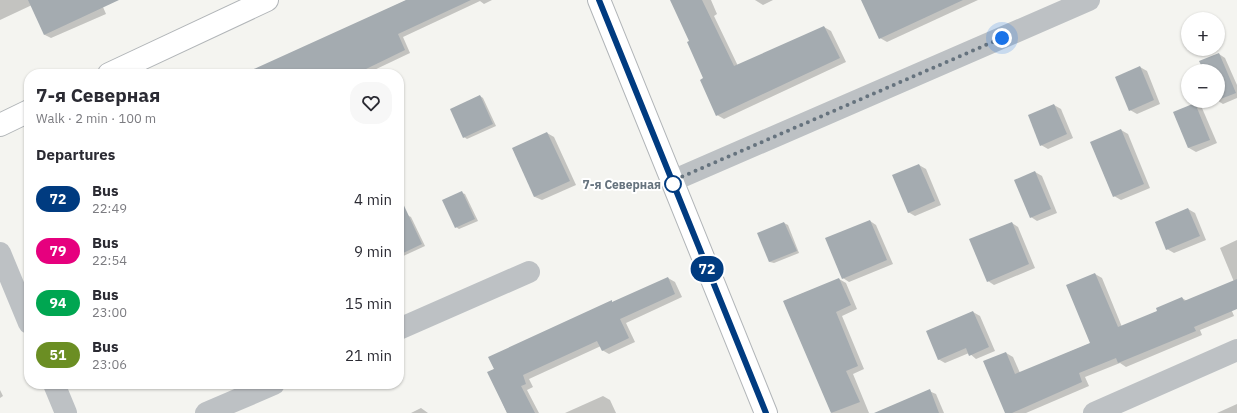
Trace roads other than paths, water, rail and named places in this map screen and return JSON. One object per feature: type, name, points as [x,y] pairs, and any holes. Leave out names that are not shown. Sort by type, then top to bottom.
[{"type":"main road","points":[[120,69],[267,0]]},
{"type":"main road","points":[[599,0],[766,413]]},
{"type":"main road","points":[[0,125],[24,113]]},
{"type":"street","points":[[672,181],[1089,0]]},
{"type":"street","points":[[0,253],[24,311]]},
{"type":"street","points":[[404,327],[529,272]]},
{"type":"street","points":[[1094,413],[1237,350]]},
{"type":"street","points":[[56,389],[66,413]]},
{"type":"street","points":[[206,413],[262,389]]},
{"type":"place","name":"7-я Северная","points":[[673,184]]}]
